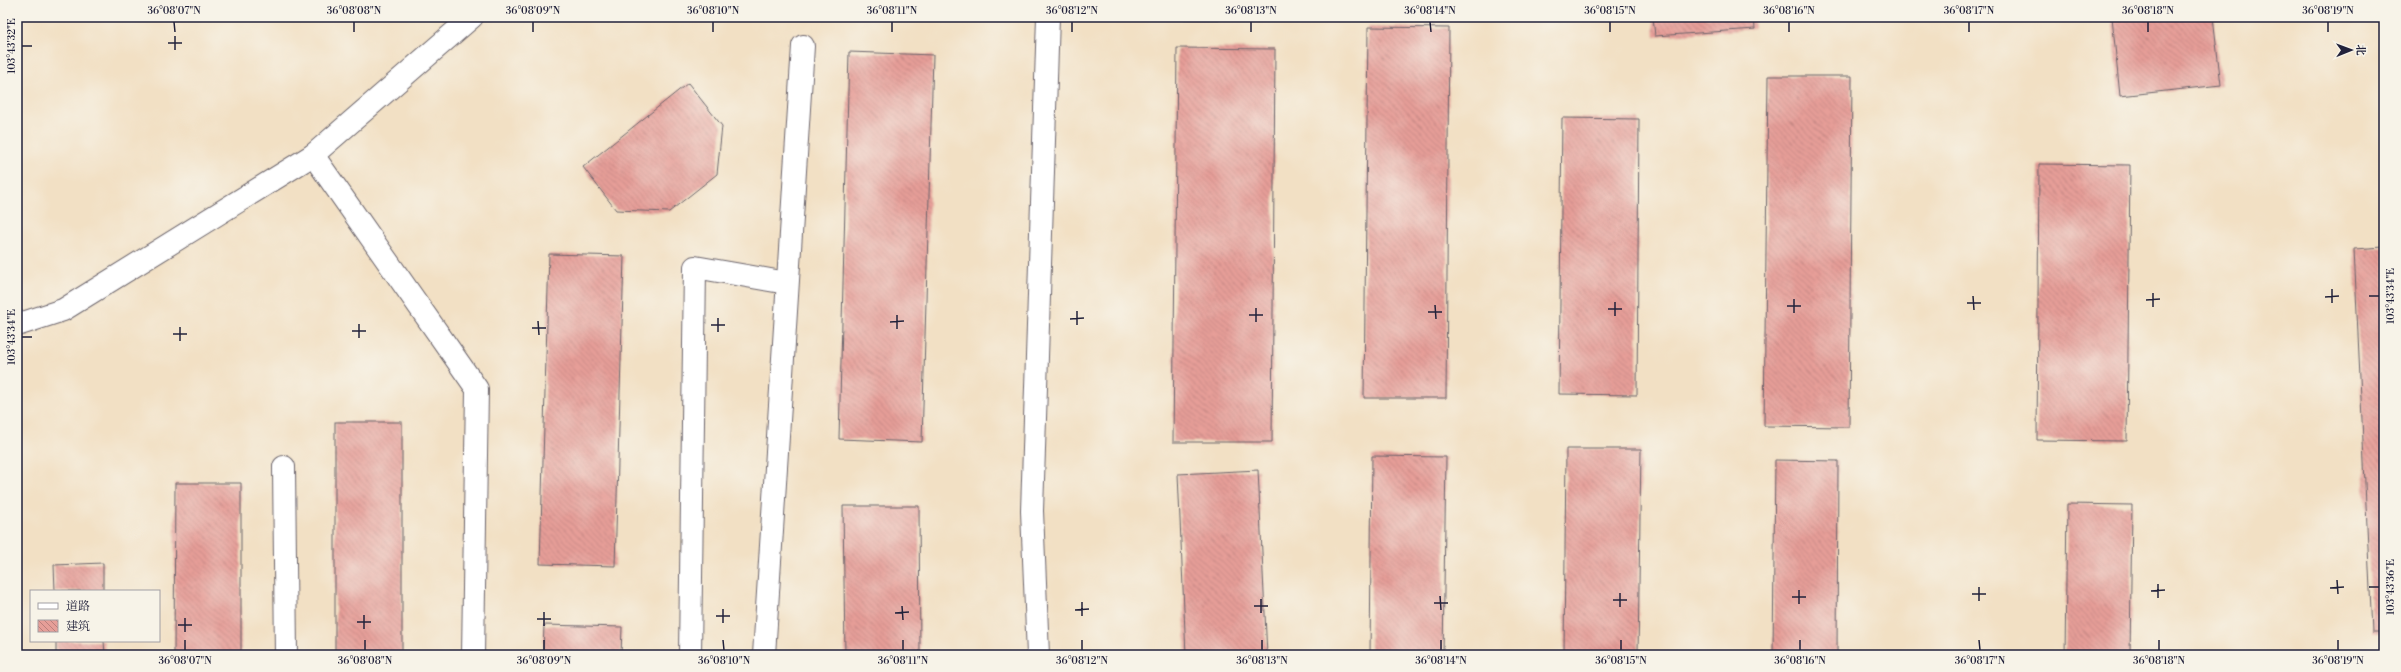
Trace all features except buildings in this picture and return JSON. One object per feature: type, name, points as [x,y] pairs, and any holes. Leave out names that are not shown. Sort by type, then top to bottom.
[{"type":"street","points":[[17,325],[63,310],[313,155],[472,17]]},
{"type":"street","points":[[1038,655],[1032,511],[1048,17]]},
{"type":"street","points":[[764,655],[803,46]]},
{"type":"street","points":[[313,155],[477,389],[473,655]]},
{"type":"street","points":[[690,655],[695,267],[787,283]]},
{"type":"street","points":[[284,467],[286,655]]}]
